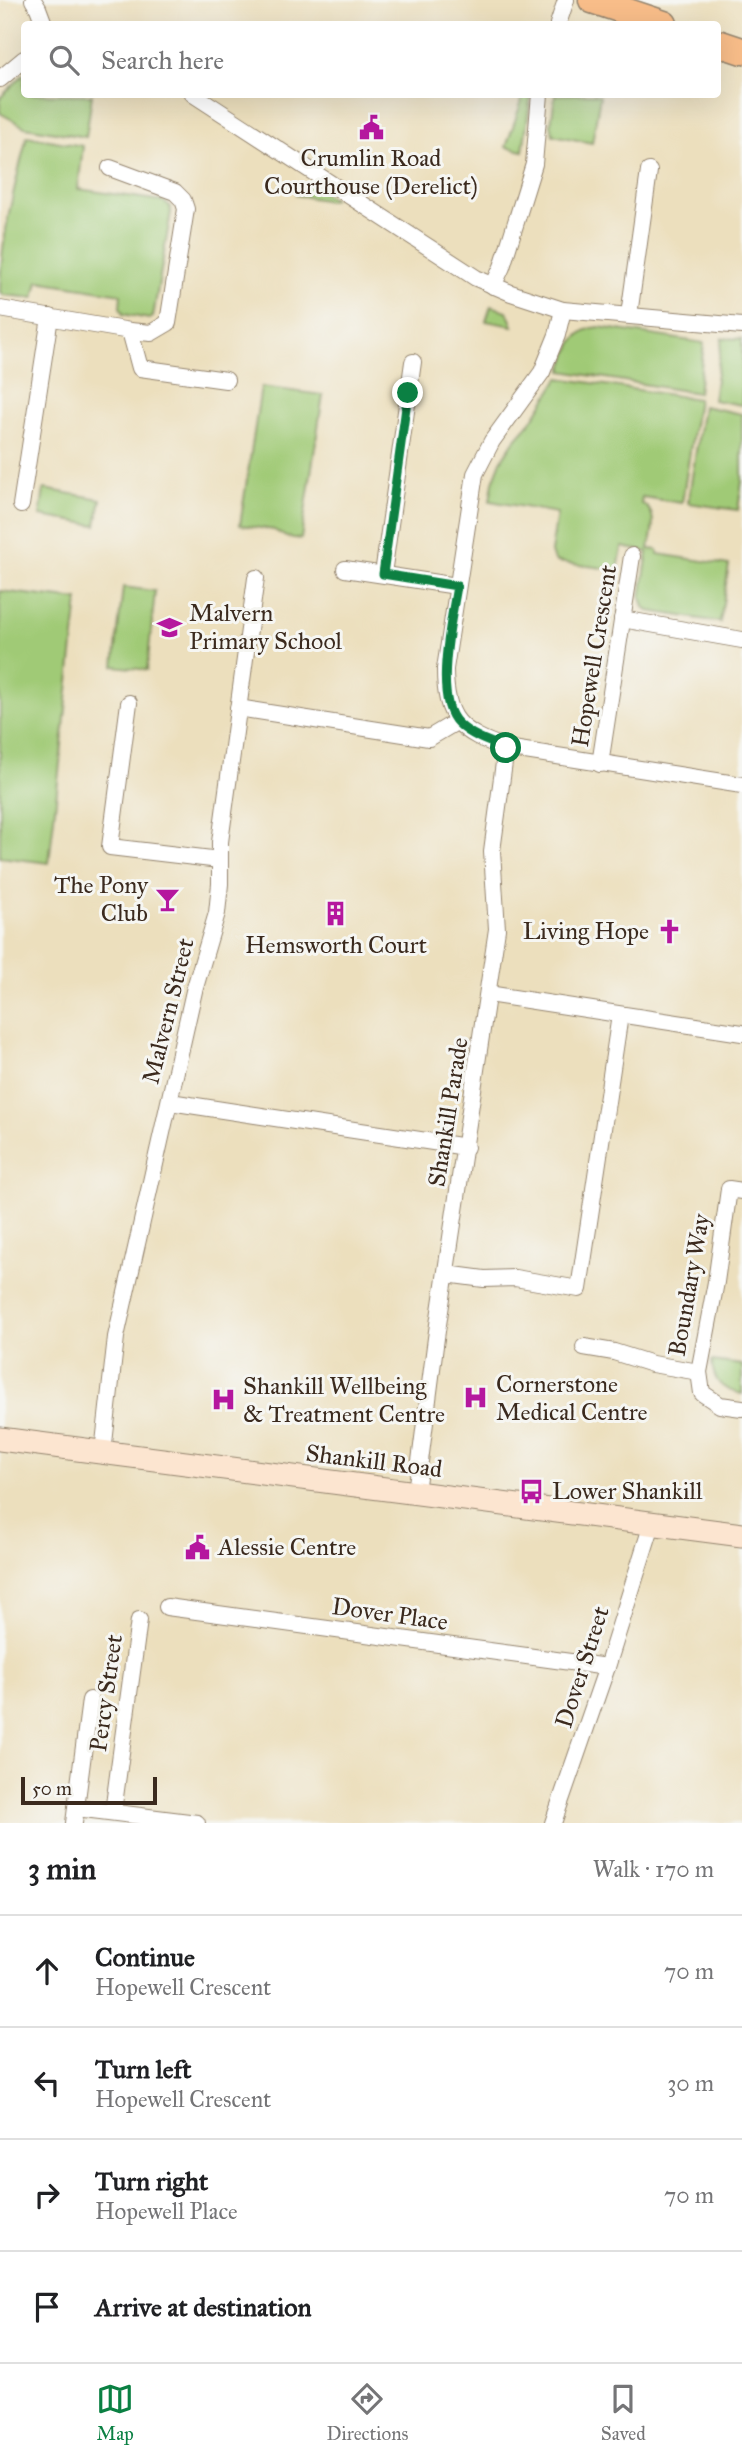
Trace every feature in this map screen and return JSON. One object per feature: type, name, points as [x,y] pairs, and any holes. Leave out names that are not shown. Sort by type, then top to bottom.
[{"type":"main road","points":[[592,0],[655,21]]},
{"type":"main road","points":[[721,44],[742,51]]},
{"type":"main road","name":"Shankill Road","points":[[0,1439],[742,1535]]},
{"type":"street","points":[[33,0],[43,21]]},
{"type":"street","points":[[559,21],[566,0]]},
{"type":"street","points":[[0,79],[21,62]]},
{"type":"street","points":[[199,98],[345,195],[493,286],[563,310],[742,326]]},
{"type":"street","points":[[493,286],[502,267],[534,164],[540,98]]},
{"type":"street","points":[[0,309],[151,333],[168,323],[186,209],[183,200],[175,192],[110,168]]},
{"type":"street","points":[[629,315],[649,171]]},
{"type":"street","points":[[238,708],[429,738],[456,722],[445,692],[445,669],[475,474],[492,440],[542,372],[557,335],[563,310]]},
{"type":"street","points":[[21,505],[50,317]]},
{"type":"street","points":[[130,331],[140,368],[226,380]]},
{"type":"street","points":[[383,574],[413,362]]},
{"type":"street","name":"Hopewell Crescent","points":[[600,764],[632,556]]},
{"type":"street","points":[[345,569],[457,586]]},
{"type":"street","name":"Malvern Street","points":[[103,1452],[116,1338],[194,991],[217,913],[220,842],[256,579]]},
{"type":"street","points":[[622,619],[742,640]]},
{"type":"street","points":[[129,703],[110,847],[220,860]]},
{"type":"street","name":"Hopewell Crescent","points":[[456,722],[479,738],[506,748],[742,785]]},
{"type":"street","name":"Shankill Parade","points":[[416,1492],[497,929],[492,851],[506,748]]},
{"type":"street","points":[[488,993],[742,1033]]},
{"type":"street","points":[[446,1274],[484,1279],[515,1278],[579,1289],[620,1015]]},
{"type":"street","points":[[170,1102],[466,1147]]},
{"type":"street","name":"Boundary Way","points":[[584,1348],[614,1352],[652,1364],[699,1372],[716,1282],[729,1189],[742,1191]]},
{"type":"street","points":[[699,1372],[702,1393],[720,1405],[742,1408]]},
{"type":"street","name":"Dover Street","points":[[553,1823],[607,1667],[652,1524]]},
{"type":"street","name":"Dover Place","points":[[167,1607],[607,1667]]},
{"type":"street","name":"Percy Street","points":[[113,1812],[139,1620]]},
{"type":"street","name":"Percy Street","points":[[75,1815],[90,1700]]},
{"type":"street","points":[[75,1815],[113,1812],[197,1823]]},
{"type":"green space","points":[[21,77],[21,98],[92,98],[86,137],[25,127],[0,113],[0,98]]},
{"type":"green space","points":[[523,98],[531,98],[523,151],[506,147]]},
{"type":"green space","points":[[555,98],[600,98],[592,143],[553,135],[551,124]]},
{"type":"green space","points":[[27,136],[83,146],[78,189],[162,201],[170,206],[153,317],[149,319],[123,314],[120,307],[121,294],[38,281],[34,298],[3,295],[0,292],[5,233]]},
{"type":"green space","points":[[311,186],[333,199],[329,201],[296,195],[304,187]]},
{"type":"green space","points":[[491,306],[507,311],[513,326],[486,321]]},
{"type":"green space","points":[[599,327],[704,343],[698,393],[562,371],[570,348],[578,336]]},
{"type":"green space","points":[[722,338],[742,339],[742,405],[713,400]]},
{"type":"green space","points":[[559,378],[698,399],[682,503],[642,497],[641,503],[647,507],[652,517],[653,529],[649,549],[658,550],[658,554],[729,565],[720,622],[649,611],[644,607],[641,597],[648,552],[622,547],[618,570],[557,562],[551,552],[557,513],[490,501],[493,482],[501,461],[531,422]]},
{"type":"green space","points":[[261,387],[323,395],[301,539],[286,537],[274,530],[240,525]]},
{"type":"green space","points":[[703,406],[742,414],[742,481],[738,510],[688,503]]},
{"type":"green space","points":[[44,489],[101,499],[96,525],[40,516]]},
{"type":"green space","points":[[123,587],[155,591],[147,670],[114,666]]},
{"type":"green space","points":[[0,591],[78,600],[49,863],[0,857]]},
{"type":"green space","points":[[712,1361],[742,1365],[742,1394],[720,1384],[714,1374]]},
{"type":"place","name":"Crumlin Road Courthouse (Derelict)","points":[[371,127]]},
{"type":"place","name":"Malvern Primary School","points":[[169,627]]},
{"type":"place","name":"The Pony Club","points":[[168,899]]},
{"type":"place","name":"Hemsworth Court","points":[[336,914]]},
{"type":"place","name":"Living Hope","points":[[669,931]]},
{"type":"place","name":"Cornerstone Medical Centre","points":[[476,1398]]},
{"type":"place","name":"Shankill Wellbeing & Treatment Centre","points":[[223,1400]]},
{"type":"place","name":"Lower Shankill","points":[[532,1491]]},
{"type":"place","name":"Alessie Centre","points":[[198,1547]]},
{"type":"route","points":[[408,393],[383,574],[457,586],[445,669],[445,692],[456,722],[479,738],[506,748]]}]
